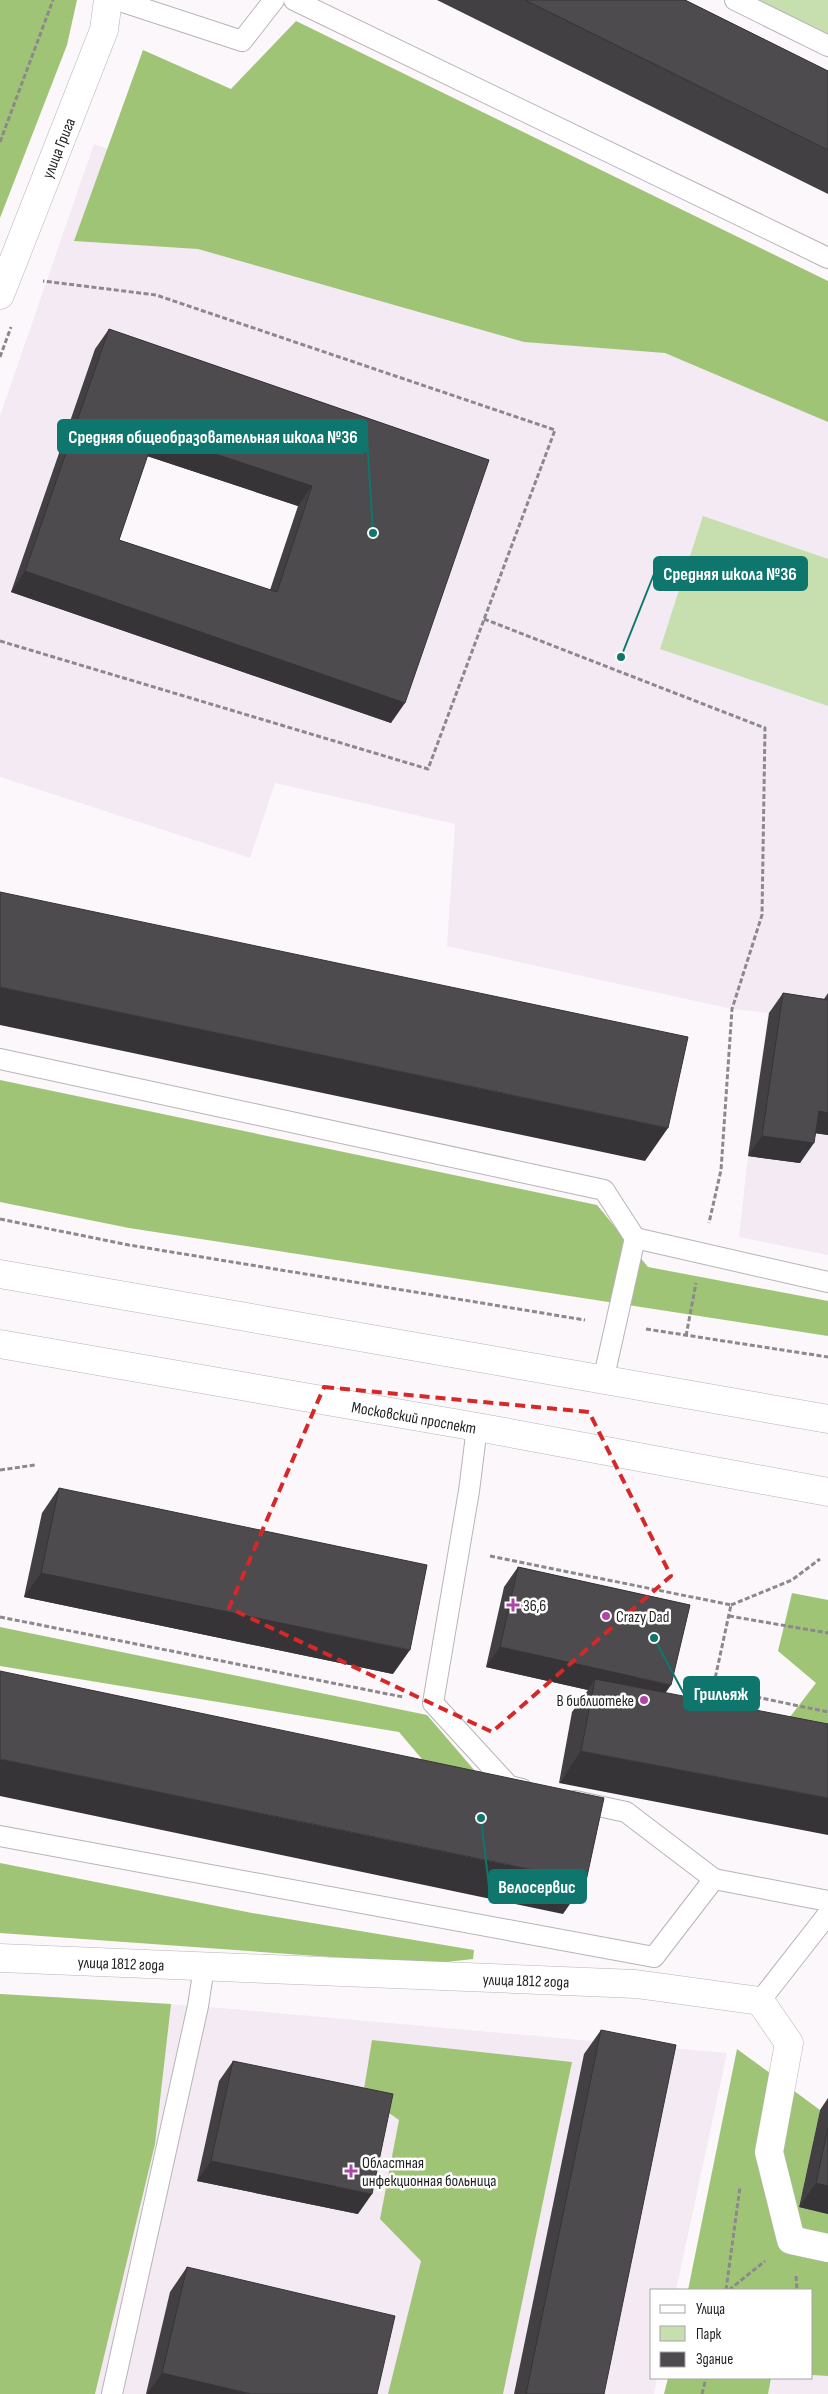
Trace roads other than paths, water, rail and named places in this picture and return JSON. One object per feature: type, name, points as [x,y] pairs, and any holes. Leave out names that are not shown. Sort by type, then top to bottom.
[{"type":"main road","name":"улица Грига","points":[[0,295],[104,30],[108,0]]},
{"type":"main road","points":[[0,1274],[828,1419]]},
{"type":"main road","name":"Московский проспект","points":[[0,1344],[477,1427],[828,1492]]},
{"type":"main road","name":"улица 1812 года","points":[[0,1958],[636,1984],[760,2001]]},
{"type":"main road","points":[[760,2001],[789,2043],[768,2152],[791,2240],[828,2248]]},
{"type":"lane","points":[[117,0],[242,41],[274,0]]},
{"type":"lane","points":[[294,0],[828,258]]},
{"type":"lane","points":[[735,0],[828,46]]},
{"type":"lane","points":[[0,1059],[604,1190],[635,1238],[828,1282]]},
{"type":"lane","points":[[603,1381],[635,1238]]},
{"type":"lane","points":[[477,1427],[433,1703],[509,1786],[626,1812],[714,1879],[828,1901]]},
{"type":"lane","points":[[0,1836],[654,1957]]},
{"type":"lane","points":[[636,1984],[654,1957],[714,1879]]},
{"type":"lane","points":[[760,2001],[828,1914]]},
{"type":"lane","points":[[112,2394],[198,2006],[204,1967]]},
{"type":"place","name":"Средняя общеобразовательная школа №36","points":[[373,533]]},
{"type":"place","name":"Средняя школа №36","points":[[621,657]]},
{"type":"place","name":"36,6","points":[[513,1605]]},
{"type":"place","name":"Crazy Dad","points":[[606,1616]]},
{"type":"place","name":"Грильяж","points":[[654,1638]]},
{"type":"place","name":"В библиотеке","points":[[644,1700]]},
{"type":"place","name":"Велосервис","points":[[481,1818]]},
{"type":"place","name":"Областная инфекционная больница","points":[[351,2171]]}]
